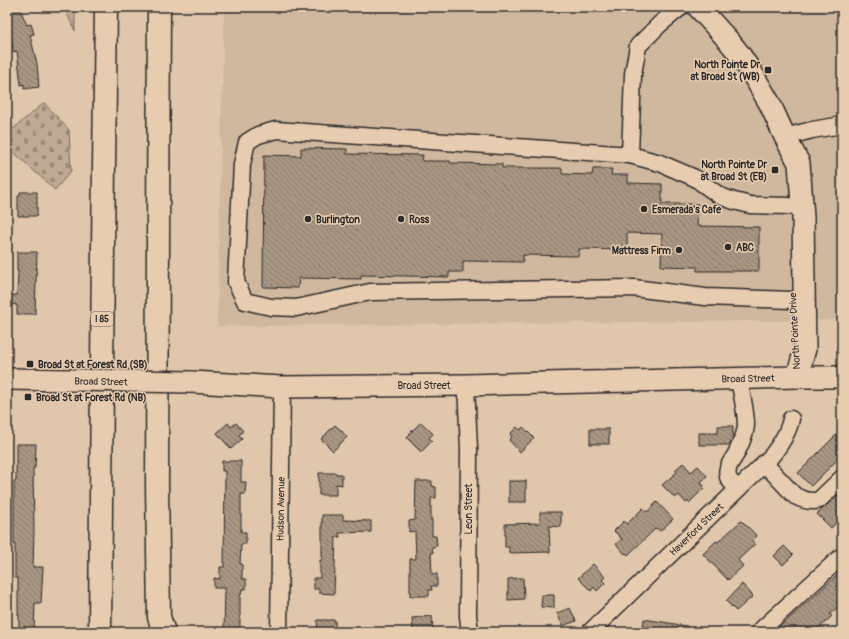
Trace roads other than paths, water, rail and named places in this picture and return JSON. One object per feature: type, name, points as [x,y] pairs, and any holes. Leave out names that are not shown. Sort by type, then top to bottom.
[{"type":"highway","name":"I 85","points":[[100,632],[106,7]]},
{"type":"highway","points":[[159,7],[157,484],[159,627]]},
{"type":"main road","name":"North Pointe Drive","points":[[698,7],[729,41],[744,61],[770,104],[785,137],[799,162],[803,217],[805,349],[797,377]]},
{"type":"main road","name":"North Pointe Drive","points":[[785,137],[789,206],[789,253],[793,352],[797,377]]},
{"type":"main road","name":"Broad Street","points":[[7,379],[191,382],[282,387],[466,385],[842,377]]},
{"type":"street","points":[[630,155],[633,74],[638,46],[660,24],[681,7]]},
{"type":"street","points":[[785,137],[812,130],[842,125]]},
{"type":"street","points":[[789,206],[750,205],[734,201],[720,196],[695,178],[660,164],[630,155],[276,130],[258,135],[247,142],[242,164],[236,282],[245,301],[271,307],[296,308],[370,292],[634,288],[705,297],[792,300]]},
{"type":"street","points":[[738,489],[730,481],[727,472],[743,437],[746,425],[739,378]]},
{"type":"street","name":"Leon Street","points":[[466,385],[469,448],[468,616],[470,632]]},
{"type":"street","name":"Hudson Avenue","points":[[279,632],[282,387]]},
{"type":"street","name":"Haverford Street","points":[[590,632],[764,463],[777,449],[790,426],[791,419]]},
{"type":"street","points":[[764,463],[795,496],[801,499],[815,501],[819,500],[842,478]]},
{"type":"street","points":[[763,632],[761,630],[842,556]]},
{"type":"place","name":"North Pointe Dr at Broad St (WB)","points":[[768,70]]},
{"type":"place","name":"North Pointe Dr at Broad St (EB)","points":[[775,170]]},
{"type":"place","name":"Esmerada's Cafe","points":[[644,209]]},
{"type":"place","name":"Burlington","points":[[308,219]]},
{"type":"place","name":"Ross","points":[[401,219]]},
{"type":"place","name":"ABC","points":[[728,247]]},
{"type":"place","name":"Mattress Firm","points":[[679,250]]},
{"type":"place","name":"Broad St at Forest Rd (SB)","points":[[30,364]]},
{"type":"place","name":"Broad St at Forest Rd (NB)","points":[[28,397]]}]
